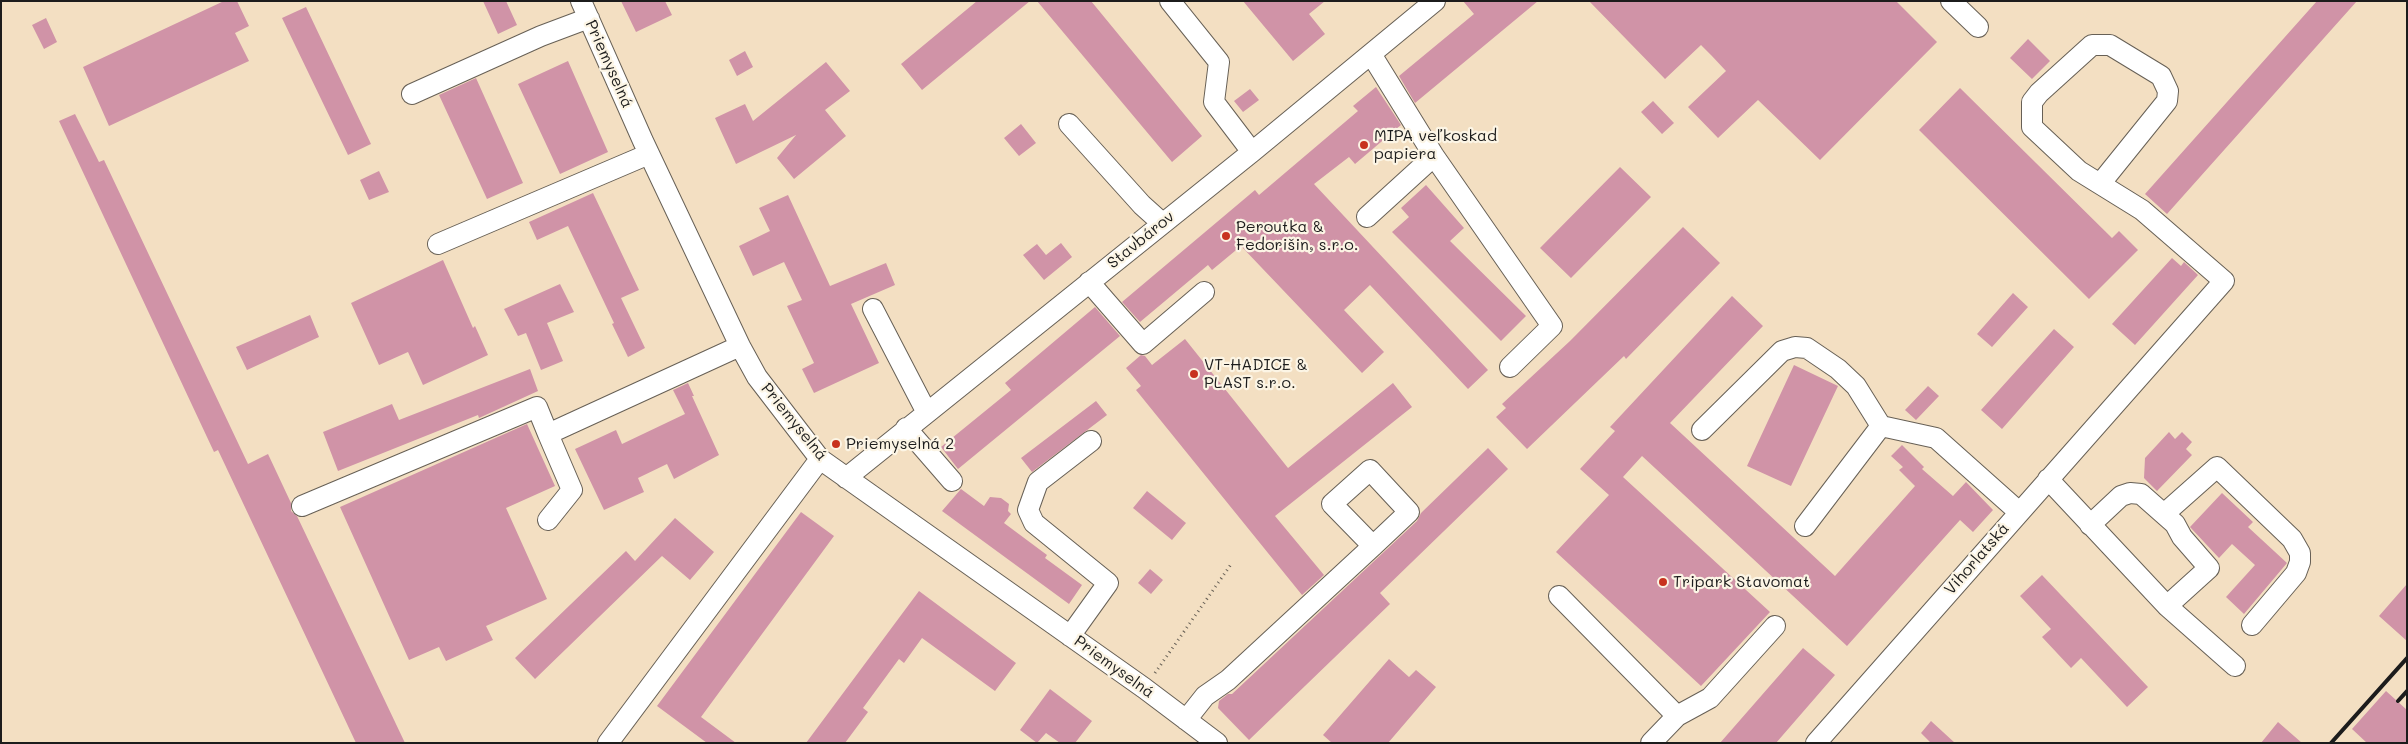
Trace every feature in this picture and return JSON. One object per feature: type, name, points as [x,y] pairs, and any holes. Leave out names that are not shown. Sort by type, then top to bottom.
[{"type":"street","points":[[1170,1],[1219,62],[1214,102],[1252,152]]},
{"type":"street","name":"Stavbárov","points":[[846,478],[1252,152],[1435,1]]},
{"type":"street","points":[[1951,1],[1978,27]]},
{"type":"street","points":[[412,94],[541,36],[585,9]]},
{"type":"street","name":"Priemyselná","points":[[585,9],[649,154],[740,346],[757,377],[820,459],[1144,688],[1218,743]]},
{"type":"street","points":[[2092,45],[2110,45],[2161,76],[2168,90],[2167,102],[2100,184],[2079,171],[2032,127],[2031,113],[2032,102],[2039,93],[2092,45]]},
{"type":"street","points":[[1371,54],[1434,156],[1552,326],[1510,367]]},
{"type":"street","points":[[1069,124],[1142,205],[1162,223]]},
{"type":"street","points":[[438,244],[649,154]]},
{"type":"street","points":[[1367,217],[1434,156]]},
{"type":"street","name":"Vihorlatská","points":[[1816,743],[2224,281],[2142,210],[2100,184]]},
{"type":"street","points":[[1089,282],[1143,344],[1204,292]]},
{"type":"street","points":[[873,309],[927,413]]},
{"type":"street","points":[[548,434],[740,346]]},
{"type":"street","points":[[1702,430],[1782,351],[1795,347],[1807,348],[1838,369],[1856,386],[1881,426],[1936,438],[2019,512]]},
{"type":"street","points":[[302,506],[537,407],[572,490],[548,520]]},
{"type":"street","points":[[1805,526],[1881,426]]},
{"type":"street","points":[[906,428],[952,481]]},
{"type":"street","points":[[1070,636],[1108,583],[1034,523],[1028,510],[1038,482],[1092,441]]},
{"type":"street","points":[[608,743],[820,459]]},
{"type":"street","points":[[2164,514],[2217,467],[2292,539],[2300,553],[2300,562],[2296,573],[2252,625]]},
{"type":"street","points":[[2048,479],[2167,606],[2235,666]]},
{"type":"street","points":[[2090,525],[2121,496],[2130,493],[2141,494],[2164,514],[2208,568],[2167,606]]},
{"type":"street","points":[[1186,720],[1206,696],[1228,680],[1373,546]]},
{"type":"street","points":[[1559,596],[1677,716]]},
{"type":"street","points":[[1651,743],[1677,716],[1710,698],[1775,626]]},
{"type":"path","points":[[1144,688],[1232,563]]},
{"type":"building","points":[[224,1],[237,1],[249,26],[235,33],[249,61],[109,126],[83,67]]},
{"type":"building","points":[[483,1],[506,1],[517,25],[498,34]]},
{"type":"building","points":[[621,1],[665,1],[672,15],[636,32]]},
{"type":"building","points":[[977,1],[1030,1],[922,90],[901,64]]},
{"type":"building","points":[[1037,1],[1091,1],[1202,136],[1172,162]]},
{"type":"building","points":[[1243,1],[1325,1],[1309,14],[1325,34],[1293,61]]},
{"type":"building","points":[[1463,1],[1538,1],[1415,103],[1399,76],[1474,14]]},
{"type":"building","points":[[1589,1],[1896,1],[1937,42],[1820,160],[1758,100],[1718,138],[1688,107],[1726,71],[1711,55],[1701,45],[1665,79]]},
{"type":"building","points":[[2317,1],[2357,1],[2167,214],[2145,194]]},
{"type":"building","points":[[306,7],[371,144],[348,155],[282,18]]},
{"type":"building","points":[[46,18],[57,42],[44,49],[32,25]]},
{"type":"building","points":[[2028,39],[2050,61],[2032,79],[2010,58]]},
{"type":"building","points":[[745,51],[753,67],[737,76],[729,60]]},
{"type":"building","points":[[568,61],[608,152],[560,174],[518,84]]},
{"type":"building","points":[[826,62],[850,91],[825,110],[846,136],[794,179],[777,158],[796,135],[736,164],[715,118],[745,104],[753,121]]},
{"type":"building","points":[[476,78],[523,183],[487,199],[439,95]]},
{"type":"building","points":[[1376,87],[1401,125],[1355,164],[1349,157],[1314,184],[1488,370],[1468,389],[1370,285],[1344,310],[1384,352],[1362,373],[1241,246],[1212,270],[1208,265],[1140,322],[1122,302],[1255,190],[1259,195],[1358,111],[1353,106]]},
{"type":"building","points":[[1960,88],[2112,238],[2119,231],[2138,250],[2089,299],[1919,130]]},
{"type":"building","points":[[1250,89],[1259,100],[1243,112],[1234,101]]},
{"type":"building","points":[[1653,101],[1674,123],[1662,134],[1641,112]]},
{"type":"building","points":[[75,114],[99,162],[104,160],[248,464],[268,454],[291,503],[291,511],[297,516],[405,743],[356,743],[218,450],[214,452],[59,121]]},
{"type":"building","points":[[1021,124],[1036,143],[1019,156],[1004,138]]},
{"type":"building","points":[[1620,167],[1651,197],[1571,278],[1540,248]]},
{"type":"building","points":[[379,171],[389,192],[369,200],[360,180]]},
{"type":"building","points":[[1426,185],[1464,228],[1450,241],[1526,316],[1501,341],[1392,232],[1409,217],[1401,208]]},
{"type":"building","points":[[593,193],[639,290],[621,298],[645,348],[628,357],[568,226],[537,240],[529,222]]},
{"type":"building","points":[[788,195],[830,286],[886,263],[895,285],[851,304],[879,363],[814,393],[802,369],[814,363],[787,306],[802,300],[784,262],[753,276],[739,246],[770,231],[759,208]]},
{"type":"building","points":[[1683,227],[1720,263],[1626,359],[1624,356],[1527,449],[1496,417],[1506,408],[1502,404],[1570,341]]},
{"type":"building","points":[[1061,243],[1072,257],[1044,280],[1023,255],[1037,244],[1046,255]]},
{"type":"building","points":[[2172,258],[2181,266],[2184,262],[2198,275],[2135,345],[2112,324]]},
{"type":"building","points":[[443,260],[473,328],[475,326],[488,355],[423,385],[408,352],[379,365],[351,303]]},
{"type":"building","points":[[560,284],[574,312],[547,323],[563,361],[541,370],[526,333],[518,336],[504,309]]},
{"type":"building","points":[[2013,293],[2028,307],[1992,347],[1977,334]]},
{"type":"building","points":[[1732,296],[1763,326],[1670,423],[1835,576],[1915,486],[1899,470],[1903,467],[1891,456],[1902,445],[1924,467],[1922,469],[1953,496],[1966,482],[1993,510],[1973,532],[1960,520],[1847,646],[1642,456],[1623,477],[1770,612],[1701,686],[1556,552],[1609,495],[1580,469],[1615,431],[1610,427]]},
{"type":"building","points":[[1095,307],[1120,336],[958,469],[941,447],[1011,390],[1005,383]]},
{"type":"building","points":[[310,315],[319,337],[247,370],[236,347]]},
{"type":"building","points":[[2054,329],[2074,347],[2002,429],[1981,410]]},
{"type":"building","points":[[1185,339],[1288,468],[1393,383],[1412,407],[1275,516],[1324,575],[1302,595],[1136,390],[1141,386],[1126,368],[1141,355],[1145,356],[1152,365]]},
{"type":"building","points":[[1794,365],[1838,386],[1791,486],[1747,466]]},
{"type":"building","points":[[530,369],[538,391],[479,418],[478,415],[338,471],[323,432],[392,404],[399,420]]},
{"type":"building","points":[[688,383],[719,455],[674,479],[667,464],[638,478],[644,492],[604,510],[575,449],[616,430],[622,444],[685,414],[673,390]]},
{"type":"building","points":[[1928,386],[1939,396],[1916,420],[1905,410]]},
{"type":"building","points":[[1096,401],[1107,415],[1032,472],[1021,458]]},
{"type":"building","points":[[527,424],[555,486],[506,508],[547,599],[486,626],[493,640],[446,661],[439,647],[409,660],[340,507]]},
{"type":"building","points":[[2169,432],[2175,439],[2182,432],[2192,442],[2186,449],[2192,455],[2157,491],[2144,478],[2145,458]]},
{"type":"building","points":[[1488,448],[1508,469],[1380,593],[1390,604],[1249,740],[1218,708],[1219,701],[1228,694],[1232,694],[1417,521],[1421,513]]},
{"type":"building","points":[[961,489],[984,506],[990,497],[1001,498],[1009,504],[1008,511],[1011,514],[1004,523],[1047,555],[1045,558],[1082,585],[1069,604],[942,511]]},
{"type":"building","points":[[1147,491],[1186,523],[1172,540],[1133,508]]},
{"type":"building","points":[[2222,493],[2253,522],[2248,527],[2287,563],[2244,614],[2226,597],[2255,565],[2232,544],[2219,558],[2190,527]]},
{"type":"building","points":[[801,512],[834,536],[701,717],[736,743],[707,743],[657,706]]},
{"type":"building","points":[[675,518],[714,552],[690,580],[662,556],[535,679],[515,658],[626,551],[635,561]]},
{"type":"building","points":[[1150,569],[1163,580],[1151,594],[1138,583]]},
{"type":"building","points":[[2042,575],[2148,687],[2127,707],[2081,658],[2071,668],[2042,637],[2051,629],[2020,596]]},
{"type":"building","points":[[2407,584],[2407,641],[2379,616]]},
{"type":"building","points":[[919,591],[1016,663],[995,691],[922,638],[904,663],[899,659],[863,708],[868,712],[845,743],[806,743]]},
{"type":"building","points":[[1803,648],[1835,675],[1776,743],[1720,743]]},
{"type":"building","points":[[1389,659],[1409,677],[1416,670],[1436,687],[1388,743],[1332,743],[1323,735]]},
{"type":"building","points":[[1050,689],[1092,721],[1075,743],[1060,743],[1046,733],[1037,743],[1020,730]]},
{"type":"building","points":[[2386,691],[2407,710],[2407,743],[2367,743],[2352,729]]},
{"type":"building","points":[[1931,721],[1955,743],[1931,743],[1921,733]]},
{"type":"building","points":[[2278,722],[2302,743],[2261,743]]},
{"type":"railway","points":[[2331,743],[2407,658]]},
{"type":"railway","points":[[2398,701],[2407,691]]},
{"type":"place","name":"MIPA veľkoskad papiera","points":[[1364,145]]},
{"type":"place","name":"Peroutka & Fedorišin, s.r.o.","points":[[1226,236]]},
{"type":"place","name":"VT-HADICE & PLAST s.r.o.","points":[[1194,374]]},
{"type":"place","name":"Priemyselná 2","points":[[836,444]]},
{"type":"place","name":"Tripark Stavomat","points":[[1663,582]]}]
